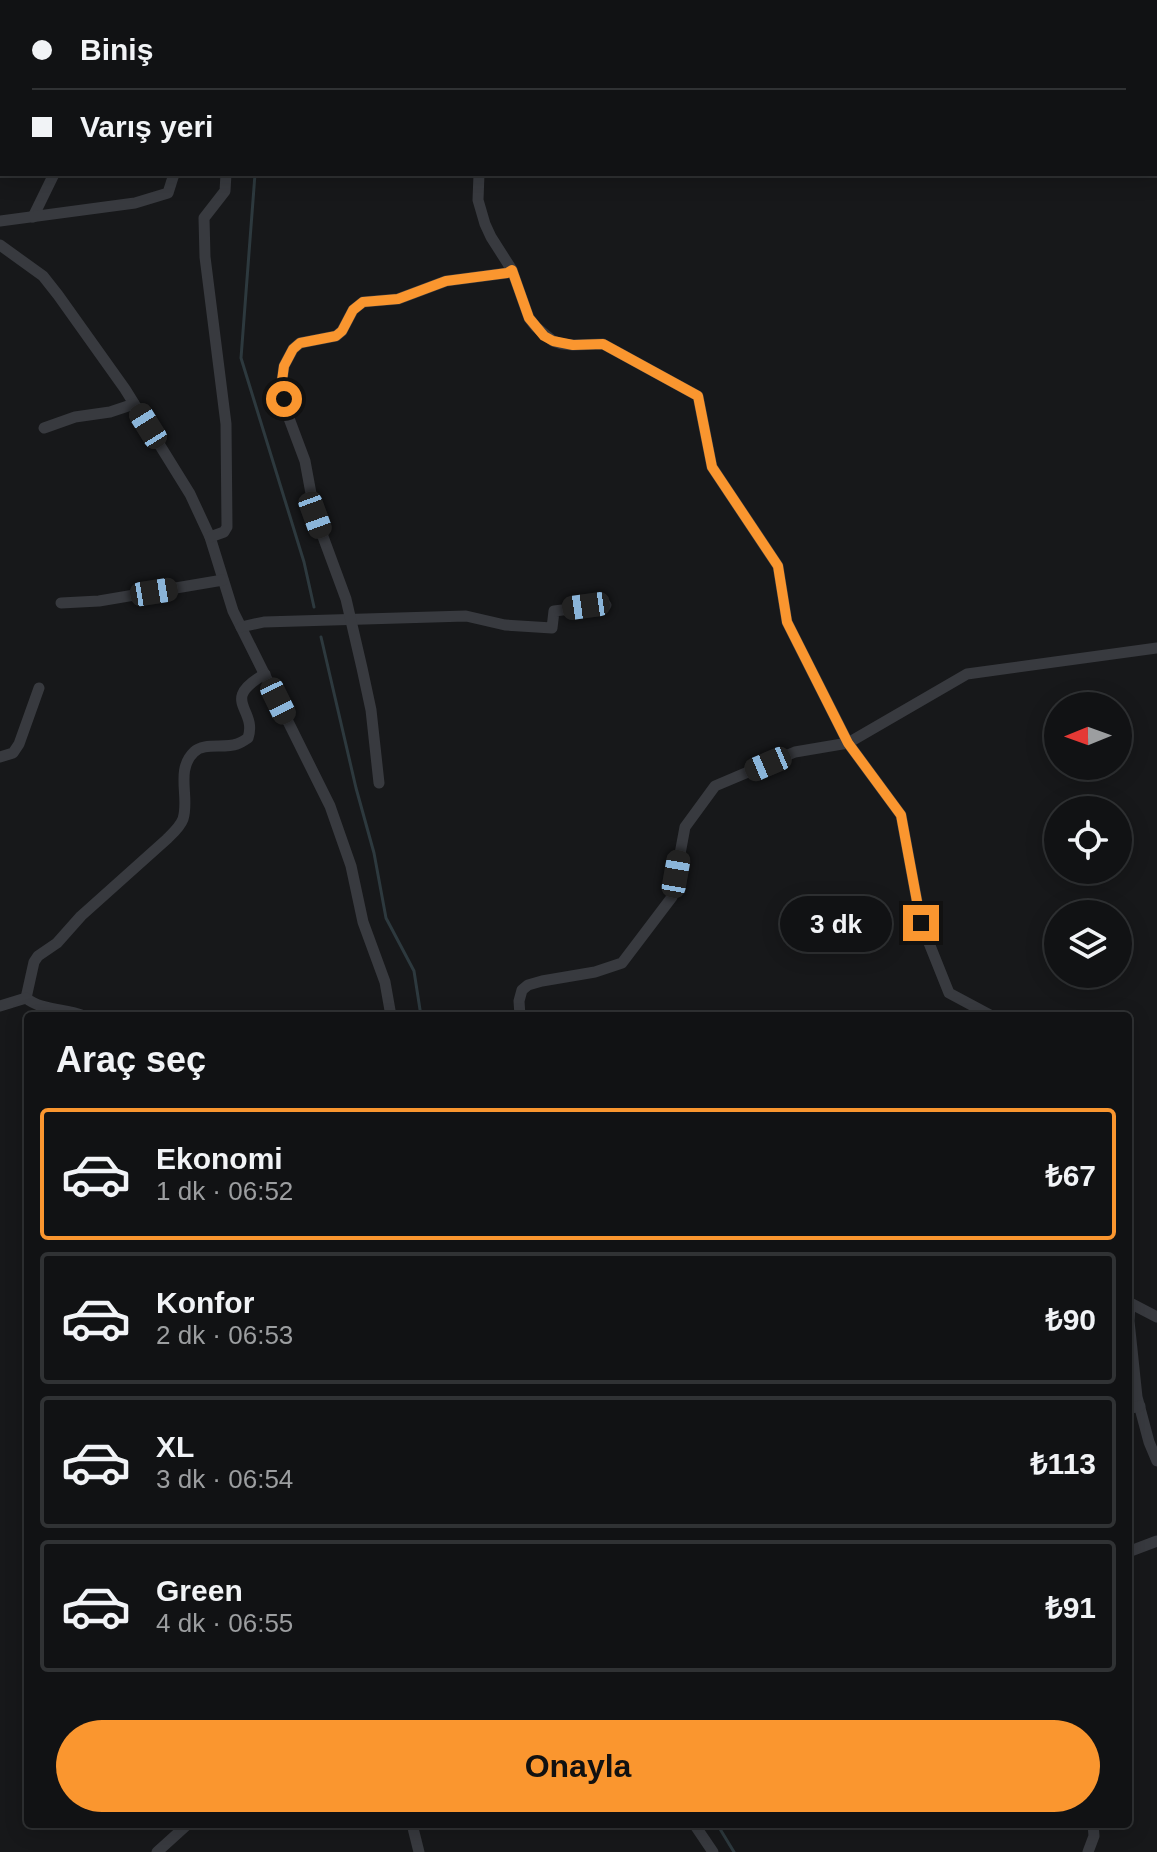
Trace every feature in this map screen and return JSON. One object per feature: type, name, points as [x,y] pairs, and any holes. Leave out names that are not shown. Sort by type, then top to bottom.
[{"type":"street","points":[[33,217],[53,176]]},
{"type":"street","points":[[0,221],[135,203],[168,193],[173,176]]},
{"type":"street","points":[[210,537],[224,532],[227,527],[226,424],[205,257],[204,218],[225,191],[226,176]]},
{"type":"street","points":[[479,176],[481,213],[491,237],[512,270],[529,318],[544,336],[573,345],[603,344],[698,396],[712,467],[778,566],[787,622],[848,743],[901,815],[921,923],[949,993],[985,1012]]},
{"type":"street","points":[[0,245],[43,276],[134,404],[190,494],[210,537],[233,611],[330,806],[351,866],[363,922],[385,982],[390,1012]]},
{"type":"street","points":[[379,783],[371,710],[346,599],[315,515],[305,461],[287,413],[281,388],[284,366],[288,356],[300,343],[336,336],[353,310],[363,302],[398,299],[446,281],[512,270]]},
{"type":"street","points":[[44,428],[75,417],[110,412],[134,404]]},
{"type":"street","points":[[61,603],[99,601],[223,580]]},
{"type":"street","points":[[241,627],[264,622],[466,616],[505,625],[552,628],[554,611],[606,605]]},
{"type":"street","points":[[520,1012],[522,990],[528,985],[595,972],[622,963],[672,897],[685,827],[715,786],[795,752],[848,743],[967,674],[1157,648]]},
{"type":"street","points":[[26,998],[38,956],[57,943],[81,916],[179,826],[185,809],[184,772],[194,752],[201,747],[239,744],[248,738],[250,727],[241,697],[250,683],[265,674]]},
{"type":"street","points":[[0,757],[13,753],[19,744],[39,688]]},
{"type":"street","points":[[0,1006],[26,998]]},
{"type":"street","points":[[26,998],[45,1007],[75,1012]]},
{"type":"street","points":[[1132,1304],[1157,1317]]},
{"type":"street","points":[[1132,1373],[1134,1408],[1157,1461]]},
{"type":"street","points":[[1132,1550],[1157,1541]]},
{"type":"street","points":[[157,1852],[184,1828]]},
{"type":"street","points":[[413,1828],[419,1852]]},
{"type":"street","points":[[697,1828],[713,1852]]},
{"type":"street","points":[[1088,1852],[1093,1828]]},
{"type":"waterway","points":[[255,176],[241,358],[304,562],[314,607]]},
{"type":"waterway","points":[[321,637],[374,853],[386,918],[414,971],[420,1012]]},
{"type":"waterway","points":[[719,1828],[734,1852]]},
{"type":"route","points":[[284,399],[281,388],[284,366],[293,349],[300,343],[336,336],[357,305],[398,299],[446,281],[473,279],[512,270],[529,318],[544,336],[573,345],[603,344],[698,396],[712,467],[778,566],[787,622],[848,743],[901,815],[921,923]]}]
